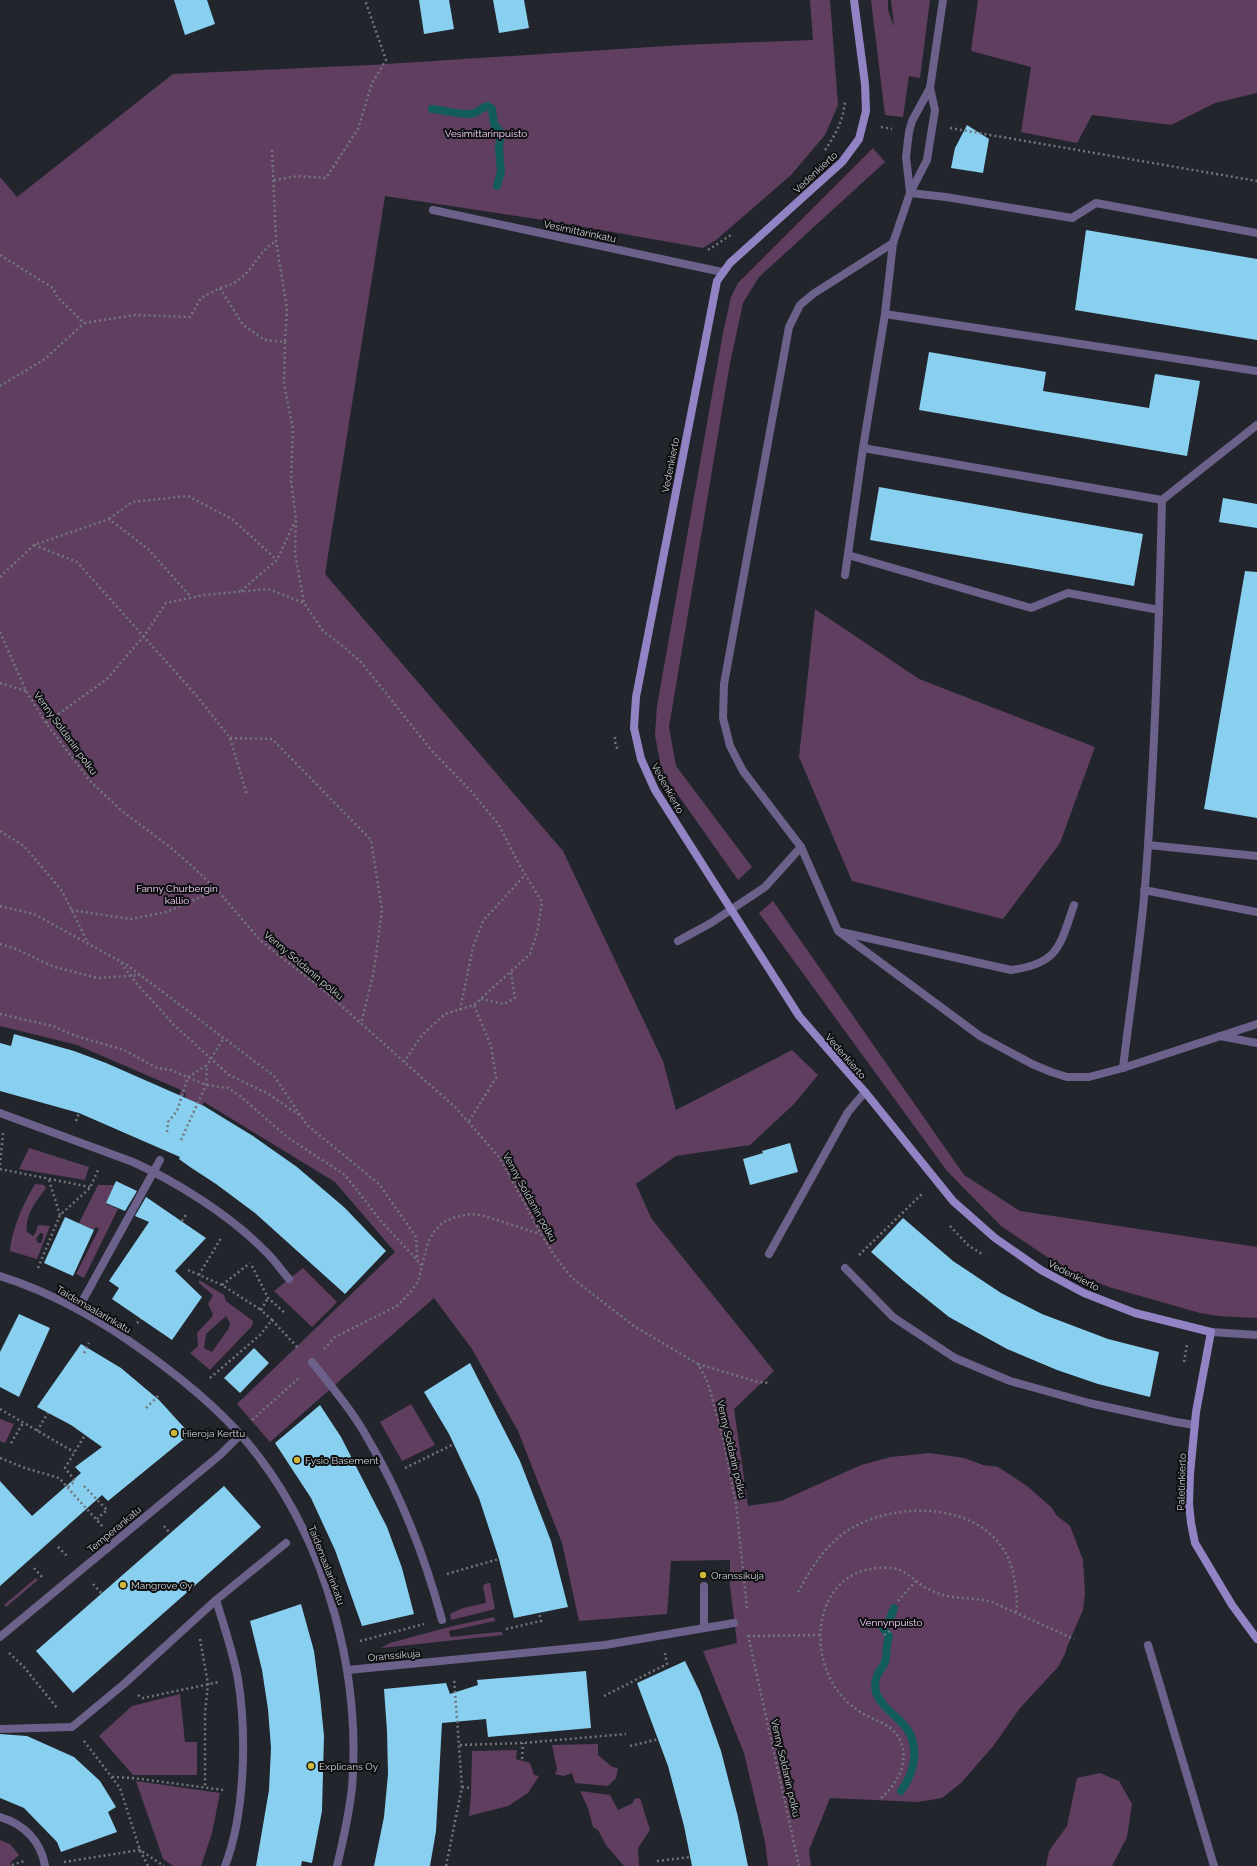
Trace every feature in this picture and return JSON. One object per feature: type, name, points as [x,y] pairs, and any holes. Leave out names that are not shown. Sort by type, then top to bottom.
[{"type":"street","name":"Vedenkierto","points":[[854,0],[865,84],[866,111],[859,139],[842,162],[730,263],[722,272],[717,282],[712,301],[636,698],[634,728],[641,759],[655,790],[799,1016],[865,1092],[954,1201],[995,1238],[1041,1270],[1084,1293],[1135,1313],[1211,1332],[1257,1335]]},
{"type":"street","points":[[910,193],[906,157],[909,132],[912,121],[930,88],[944,0]]},
{"type":"street","points":[[845,575],[863,448],[885,314],[892,243],[910,193],[927,160],[935,110],[930,88]]},
{"type":"street","points":[[910,193],[946,197],[1072,218],[1096,203],[1257,233]]},
{"type":"street","name":"Vesimittarinkatu","points":[[433,210],[700,266],[722,272]]},
{"type":"street","points":[[892,243],[813,294],[800,305],[789,327],[724,684],[723,718],[730,746],[743,771],[801,847],[838,931],[980,1036],[1032,1064],[1067,1076],[1089,1076],[1123,1068],[1257,1024]]},
{"type":"street","points":[[885,314],[1257,371]]},
{"type":"street","points":[[863,448],[1162,500],[1257,425]]},
{"type":"street","points":[[1123,1068],[1148,845],[1159,610],[1162,500]]},
{"type":"street","points":[[848,555],[1031,608],[1068,592],[1159,610]]},
{"type":"street","points":[[1148,845],[1257,856]]},
{"type":"street","points":[[678,941],[765,887],[801,847]]},
{"type":"street","points":[[1144,890],[1257,912]]},
{"type":"street","points":[[838,931],[1011,970],[1030,967],[1046,960],[1057,949],[1074,905]]},
{"type":"street","points":[[1220,1036],[1257,1043]]},
{"type":"street","points":[[769,1254],[848,1112],[865,1092]]},
{"type":"street","points":[[2,1114],[107,1152],[154,1171],[231,1222],[265,1251],[289,1279]]},
{"type":"street","points":[[78,1309],[160,1160]]},
{"type":"street","points":[[846,1268],[893,1317],[955,1358],[1010,1381],[1089,1403],[1195,1425]]},
{"type":"street","name":"Taidemaalarinkatu","points":[[0,1276],[52,1296],[78,1309],[130,1341],[196,1391],[259,1456],[280,1487],[301,1524],[319,1568],[338,1623],[348,1670],[352,1718],[352,1782],[347,1820],[337,1866]]},
{"type":"street","name":"Paletinkierto","points":[[1211,1332],[1195,1425],[1189,1504],[1195,1543],[1232,1606],[1257,1639]]},
{"type":"street","points":[[312,1362],[351,1412],[368,1439],[388,1477],[417,1540],[431,1579],[442,1620]]},
{"type":"street","name":"Temperankatu","points":[[3,1635],[220,1455],[240,1435]]},
{"type":"street","points":[[0,1728],[72,1727],[124,1684],[216,1600],[286,1543]]},
{"type":"street","points":[[704,1586],[704,1627]]},
{"type":"street","points":[[216,1600],[238,1679],[243,1756],[236,1821],[225,1866]]},
{"type":"street","name":"Oranssikuja","points":[[348,1670],[605,1645],[734,1623]]},
{"type":"street","points":[[0,1626],[3,1635]]},
{"type":"street","points":[[1148,1645],[1214,1866]]},
{"type":"street","points":[[0,1817],[17,1823],[32,1836],[38,1844],[45,1866]]},
{"type":"path","points":[[274,180],[298,176],[326,178],[358,129],[372,83],[386,60],[365,0]]},
{"type":"path","points":[[823,153],[834,138],[841,119],[845,98]]},
{"type":"path","points":[[946,127],[1257,181]]},
{"type":"path","points":[[272,150],[276,241],[287,309],[284,384],[293,429],[291,481],[296,518],[294,553],[304,603],[323,631],[361,662],[432,751],[470,790],[499,825],[525,875],[542,902],[537,933],[530,954],[474,1005],[445,1014],[422,1035],[404,1062]]},
{"type":"path","points":[[700,266],[707,250],[732,234]]},
{"type":"path","points":[[0,386],[45,359],[84,323],[135,315],[190,317],[201,298],[220,288],[231,285],[246,275],[267,247],[276,241]]},
{"type":"path","points":[[0,255],[53,288],[57,297],[84,323]]},
{"type":"path","points":[[220,288],[243,325],[265,340],[285,342]]},
{"type":"path","points":[[0,578],[34,545],[108,520],[132,502],[188,496],[232,519],[277,560]]},
{"type":"path","points":[[240,592],[277,560],[296,518]]},
{"type":"path","points":[[108,520],[148,549],[191,598]]},
{"type":"path","points":[[34,545],[77,562],[144,636],[230,738],[247,795]]},
{"type":"path","points":[[46,723],[107,679],[144,636],[166,603],[204,595],[268,589],[304,603]]},
{"type":"path","name":"Venny Soldanin polku","points":[[0,633],[26,691],[46,723],[91,782],[122,811],[170,847],[216,890],[261,941],[327,993],[469,1122],[500,1158],[541,1234],[556,1258],[572,1278],[634,1326],[698,1364],[708,1383],[723,1438],[736,1504],[747,1612]]},
{"type":"path","points":[[0,683],[26,691]]},
{"type":"path","points":[[615,736],[615,742],[619,754]]},
{"type":"path","points":[[230,738],[272,739],[371,840],[382,910],[374,970],[361,1024]]},
{"type":"path","points":[[0,831],[24,846],[62,892],[88,944]]},
{"type":"path","points":[[460,1010],[473,947],[483,920],[525,875]]},
{"type":"path","points":[[71,910],[131,919],[166,912],[216,890]]},
{"type":"path","points":[[0,906],[34,914],[119,961],[141,975],[274,1076],[307,1125],[379,1184],[416,1237],[418,1262]]},
{"type":"path","points":[[0,944],[14,948],[54,967],[98,978],[141,975]]},
{"type":"path","points":[[119,961],[174,1024],[229,1075],[267,1093],[300,1116]]},
{"type":"path","points":[[481,999],[504,1004],[515,998],[511,972]]},
{"type":"path","points":[[469,1122],[496,1078],[490,1046],[474,1005]]},
{"type":"path","points":[[0,1014],[53,1026],[76,1036],[124,1050],[157,1068],[171,1070],[206,1085],[228,1088],[239,1095],[287,1137],[345,1175],[381,1221],[422,1266]]},
{"type":"path","points":[[181,1140],[206,1085],[207,1065],[224,1038]]},
{"type":"path","points":[[167,1132],[168,1122],[177,1111],[188,1078],[207,1065]]},
{"type":"path","points":[[0,1165],[2,1114]]},
{"type":"path","points":[[38,1268],[60,1215],[90,1188],[107,1152]]},
{"type":"path","points":[[0,1169],[90,1188]]},
{"type":"path","points":[[49,1180],[60,1215]]},
{"type":"path","points":[[846,1268],[922,1194]]},
{"type":"path","points":[[249,1423],[295,1382],[334,1338],[397,1306],[410,1294],[418,1282],[428,1242],[443,1222],[470,1214],[481,1215],[541,1234]]},
{"type":"path","points":[[199,1275],[231,1222]]},
{"type":"path","points":[[222,1284],[265,1251]]},
{"type":"path","points":[[250,1263],[268,1298],[285,1313]]},
{"type":"path","points":[[188,1270],[222,1284],[260,1310],[272,1320],[312,1362]]},
{"type":"path","points":[[260,1310],[268,1298]]},
{"type":"path","points":[[137,1323],[141,1319]]},
{"type":"path","points":[[196,1391],[260,1335],[272,1320]]},
{"type":"path","points":[[84,1353],[89,1343]]},
{"type":"path","points":[[698,1364],[758,1382],[770,1383]]},
{"type":"path","points":[[146,1408],[159,1395]]},
{"type":"path","points":[[0,1409],[74,1452]]},
{"type":"path","points":[[37,1431],[48,1413]]},
{"type":"path","points":[[11,1443],[23,1423]]},
{"type":"path","points":[[68,1487],[76,1481],[65,1468],[85,1435]]},
{"type":"path","points":[[388,1477],[454,1444]]},
{"type":"path","points":[[0,1458],[25,1468],[59,1478],[116,1540]]},
{"type":"path","points":[[84,1486],[107,1510],[97,1519]]},
{"type":"path","points":[[798,1592],[810,1570],[824,1552],[836,1539],[851,1528],[886,1514],[908,1510],[938,1511],[957,1516],[985,1530],[1004,1548],[1014,1573],[1018,1605],[1016,1612]]},
{"type":"path","points":[[431,1579],[499,1559]]},
{"type":"path","points":[[881,1798],[893,1787],[902,1768],[904,1760],[901,1742],[891,1728],[882,1722],[856,1710],[838,1692],[831,1681],[820,1645],[821,1619],[825,1606],[845,1580],[855,1574],[876,1568],[892,1568],[941,1595],[957,1599],[983,1599],[1016,1612],[1074,1639]]},
{"type":"path","points":[[898,1601],[916,1581]]},
{"type":"path","points":[[506,1629],[541,1621],[539,1613]]},
{"type":"path","points":[[360,1641],[442,1620]]},
{"type":"path","points":[[191,1623],[197,1630],[203,1648],[208,1684],[205,1713],[205,1788]]},
{"type":"path","name":"Venny Soldanin polku","points":[[748,1630],[748,1636],[799,1866]]},
{"type":"path","points":[[884,1635],[891,1630]]},
{"type":"path","points":[[748,1636],[820,1635]]},
{"type":"path","points":[[5,1649],[24,1667],[120,1788],[140,1850],[148,1866]]},
{"type":"path","points":[[446,1866],[462,1787],[460,1745],[452,1660]]},
{"type":"path","points":[[604,1696],[667,1664]]},
{"type":"path","points":[[124,1684],[142,1698],[238,1679]]},
{"type":"path","points":[[460,1745],[523,1743],[626,1734]]},
{"type":"path","points":[[630,1746],[659,1739]]},
{"type":"path","points":[[522,1759],[523,1743]]},
{"type":"path","points":[[112,1777],[134,1778],[240,1792]]},
{"type":"path","points":[[462,1787],[470,1788]]},
{"type":"path","points":[[45,1866],[140,1850],[164,1866]]},
{"type":"path","points":[[657,1861],[691,1857]]},
{"type":"green space","points":[[810,0],[830,0],[838,105],[825,135],[791,175],[716,240],[703,248],[550,221],[385,196],[325,574],[563,851],[663,1061],[676,1110],[792,1050],[818,1075],[794,1104],[750,1145],[676,1156],[636,1184],[651,1218],[774,1371],[734,1409],[748,1506],[781,1501],[861,1465],[891,1457],[930,1453],[964,1458],[983,1465],[998,1467],[1027,1486],[1051,1507],[1057,1516],[1070,1526],[1083,1560],[1085,1593],[1083,1610],[1058,1667],[1020,1708],[994,1745],[961,1783],[942,1798],[917,1802],[830,1798],[809,1850],[811,1866],[768,1866],[765,1842],[744,1753],[703,1651],[737,1643],[730,1586],[730,1560],[671,1561],[667,1614],[579,1621],[562,1543],[518,1431],[472,1349],[434,1298],[270,1442],[237,1404],[395,1252],[335,1182],[204,1102],[183,1142],[187,1109],[185,1092],[181,1100],[174,1107],[181,1090],[77,1045],[0,1026],[0,177],[17,197],[173,74],[371,65],[682,45],[813,40]]},
{"type":"green space","points":[[871,0],[888,0],[888,10],[894,27],[891,0],[930,0],[920,78],[909,76],[903,117],[885,115]]},
{"type":"green space","points":[[978,0],[1257,0],[1257,93],[1215,103],[1171,125],[1092,115],[1077,143],[1021,132],[1031,67],[971,51]]},
{"type":"green space","points":[[873,148],[885,162],[759,277],[743,303],[730,363],[669,727],[676,766],[752,867],[738,880],[671,785],[661,767],[655,735],[657,706],[723,333],[731,297],[738,283]]},
{"type":"green space","points":[[815,609],[919,679],[1095,747],[1060,843],[1003,919],[852,881],[799,757]]},
{"type":"green space","points":[[773,901],[964,1175],[1020,1211],[1257,1247],[1257,1318],[1219,1316],[1200,1313],[1109,1287],[1073,1272],[1044,1255],[1001,1226],[947,1171],[759,913]]},
{"type":"green space","points":[[29,1148],[89,1167],[85,1180],[19,1169]]},
{"type":"green space","points":[[35,1184],[44,1185],[46,1188],[29,1214],[27,1232],[33,1236],[38,1225],[50,1226],[37,1259],[10,1251],[16,1225]],"holes":[[[40,1233],[43,1233],[41,1243],[38,1243],[36,1239]]]},
{"type":"green space","points":[[98,1185],[114,1185],[106,1204],[118,1209],[84,1278],[76,1274],[99,1229],[96,1227],[94,1230],[79,1223]]},
{"type":"green space","points":[[303,1268],[337,1302],[312,1327],[274,1291]]},
{"type":"green space","points":[[199,1280],[224,1295],[226,1301],[253,1321],[252,1326],[210,1370],[190,1353],[198,1346],[197,1333],[213,1314],[208,1304],[213,1295],[199,1283]],"holes":[[[226,1316],[230,1323],[229,1328],[212,1352],[204,1348],[206,1334]]]},
{"type":"green space","points":[[411,1404],[435,1445],[402,1461],[380,1422]]},
{"type":"green space","points":[[0,1419],[14,1424],[5,1443],[0,1441]]},
{"type":"green space","points":[[36,1578],[38,1580],[6,1607],[4,1605]]},
{"type":"green space","points":[[490,1583],[495,1609],[451,1620],[450,1614],[463,1608],[486,1603],[483,1585]]},
{"type":"green space","points":[[494,1617],[495,1621],[449,1631],[450,1637],[498,1632],[502,1632],[503,1635],[381,1648],[390,1643],[449,1627]]},
{"type":"green space","points":[[180,1694],[185,1742],[197,1742],[197,1775],[133,1775],[99,1736],[132,1706]]},
{"type":"green space","points":[[598,1744],[598,1755],[612,1767],[618,1768],[616,1778],[608,1786],[575,1783],[572,1773],[564,1776],[555,1774],[557,1769],[552,1745]]},
{"type":"green space","points":[[517,1750],[516,1759],[530,1763],[534,1775],[539,1776],[528,1793],[508,1806],[469,1816],[472,1751]]},
{"type":"green space","points":[[1100,1773],[1119,1781],[1132,1804],[1127,1837],[1112,1866],[1046,1866],[1049,1851],[1067,1826],[1077,1778]]},
{"type":"green space","points":[[136,1781],[220,1793],[212,1833],[201,1866],[173,1866],[163,1859]]},
{"type":"green space","points":[[580,1791],[610,1795],[618,1810],[633,1803],[634,1799],[640,1798],[650,1830],[638,1848],[639,1866],[624,1866],[606,1845],[598,1830],[593,1827],[588,1808]]},
{"type":"green space","points":[[0,1840],[10,1844],[19,1855],[10,1863],[12,1866],[0,1866]]},
{"type":"building","points":[[174,0],[207,0],[215,24],[185,35]]},
{"type":"building","points":[[419,0],[449,0],[454,29],[424,34]]},
{"type":"building","points":[[493,0],[524,0],[529,28],[499,33]]},
{"type":"building","points":[[967,125],[989,139],[983,173],[951,168],[955,148]]},
{"type":"building","points":[[1086,230],[1257,259],[1257,340],[1075,310]]},
{"type":"building","points":[[929,352],[1046,372],[1043,391],[1149,408],[1155,374],[1200,381],[1187,456],[919,410]]},
{"type":"building","points":[[879,487],[1143,534],[1134,586],[870,540]]},
{"type":"building","points":[[1223,498],[1257,504],[1257,528],[1219,522]]},
{"type":"building","points":[[1245,571],[1257,572],[1257,818],[1204,809]]},
{"type":"building","points":[[14,1034],[74,1051],[106,1063],[204,1106],[253,1136],[297,1167],[345,1208],[386,1251],[345,1294],[255,1213],[179,1159],[180,1157],[79,1113],[0,1091],[0,1043],[11,1046]]},
{"type":"building","points":[[790,1143],[798,1172],[750,1185],[743,1159],[763,1153],[762,1151]]},
{"type":"building","points":[[116,1181],[137,1191],[125,1211],[106,1203]]},
{"type":"building","points":[[146,1197],[206,1238],[175,1271],[202,1297],[172,1340],[112,1299],[119,1288],[109,1281],[149,1222],[135,1216]]},
{"type":"building","points":[[65,1217],[94,1230],[73,1276],[44,1263]]},
{"type":"building","points":[[903,1218],[953,1261],[1001,1293],[1042,1314],[1108,1339],[1159,1352],[1150,1397],[1098,1384],[1057,1370],[1007,1349],[949,1317],[871,1252]]},
{"type":"building","points":[[19,1314],[50,1328],[19,1397],[0,1387],[0,1352]]},
{"type":"building","points":[[81,1344],[121,1368],[159,1400],[190,1434],[108,1501],[102,1495],[0,1586],[0,1481],[32,1516],[81,1473],[75,1467],[102,1447],[71,1425],[37,1407]]},
{"type":"building","points":[[254,1348],[269,1363],[240,1393],[224,1378]]},
{"type":"building","points":[[470,1363],[520,1461],[551,1541],[568,1607],[514,1618],[499,1559],[479,1498],[449,1434],[424,1392]]},
{"type":"building","points":[[320,1405],[341,1437],[387,1527],[402,1568],[414,1614],[362,1626],[335,1550],[311,1498],[275,1443]]},
{"type":"building","points":[[224,1486],[261,1527],[73,1693],[36,1651]]},
{"type":"building","points":[[301,1604],[314,1651],[320,1696],[324,1736],[322,1811],[312,1863],[302,1861],[301,1866],[256,1866],[269,1790],[271,1748],[268,1709],[262,1670],[250,1621]]},
{"type":"building","points":[[685,1661],[700,1692],[721,1751],[738,1817],[748,1866],[692,1866],[684,1826],[668,1766],[637,1683]]},
{"type":"building","points":[[586,1671],[591,1728],[488,1737],[486,1719],[442,1723],[436,1831],[430,1866],[374,1866],[384,1817],[388,1774],[384,1689],[446,1683],[450,1694],[478,1685],[477,1680]]},
{"type":"building","points":[[0,1734],[27,1736],[74,1757],[100,1781],[116,1807],[108,1812],[117,1832],[61,1852],[57,1842],[24,1808],[0,1798]]},
{"type":"waterway","points":[[432,109],[467,114],[471,114],[488,106],[492,109],[494,124],[501,133],[499,147],[501,172],[497,186]]},
{"type":"waterway","points":[[894,1608],[889,1621],[883,1628],[889,1636],[886,1658],[877,1676],[875,1686],[878,1697],[888,1710],[904,1725],[913,1741],[913,1767],[901,1791]]},
{"type":"place","name":"Hieroja Kerttu","points":[[174,1433]]},
{"type":"place","name":"Fysio Basement","points":[[297,1460]]},
{"type":"place","name":"Oranssikuja","points":[[703,1575]]},
{"type":"place","name":"Mangrove Oy","points":[[123,1585]]},
{"type":"place","name":"Explicans Oy","points":[[311,1766]]},
{"type":"park label","name":"Vesimittarinpuisto","points":[[486,133]]},
{"type":"park label","name":"Fanny Churbergin kallio","points":[[177,894]]},
{"type":"park label","name":"Vennynpuisto","points":[[891,1622]]}]
